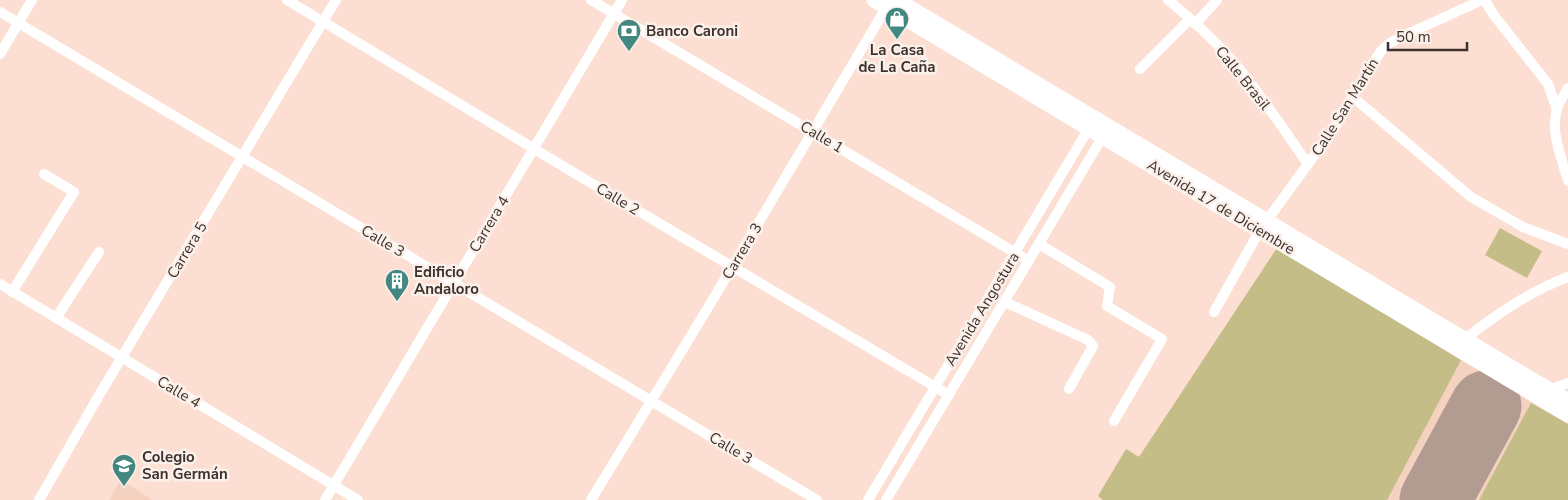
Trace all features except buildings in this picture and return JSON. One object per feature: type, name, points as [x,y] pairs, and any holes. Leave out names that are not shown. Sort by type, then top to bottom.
[{"type":"street","points":[[0,54],[32,0]]},
{"type":"street","name":"Calle 2","points":[[288,0],[949,396]]},
{"type":"street","name":"Carrera 5","points":[[39,500],[336,0]]},
{"type":"street","name":"Calle 1","points":[[592,0],[1029,261]]},
{"type":"street","name":"Carrera 4","points":[[325,500],[622,0]]},
{"type":"street","name":"Calle Brasil","points":[[1168,0],[1193,21],[1240,70],[1308,164]]},
{"type":"street","points":[[1140,69],[1217,0]]},
{"type":"street","points":[[1484,0],[1548,84],[1557,110],[1556,134],[1568,181]]},
{"type":"street","name":"Calle San Martín","points":[[1214,312],[1264,225],[1344,115],[1375,58],[1390,43],[1484,0]]},
{"type":"street","name":"Avenida 17 de Diciembre","points":[[887,2],[1264,225],[1465,339],[1568,401]]},
{"type":"street","name":"Carrera 3","points":[[591,500],[813,132],[887,2]]},
{"type":"street","name":"Calle 3","points":[[0,12],[817,500]]},
{"type":"street","points":[[1557,110],[1568,88]]},
{"type":"street","points":[[1353,97],[1471,198],[1523,227],[1568,244]]},
{"type":"street","name":"Avenida Angostura","points":[[868,500],[1092,123]]},
{"type":"street","name":"Avenida Angostura","points":[[886,500],[1106,131]]},
{"type":"street","points":[[12,292],[74,192],[44,174]]},
{"type":"street","name":"Avenida 17 de Diciembre","points":[[1264,225],[1568,415]]},
{"type":"street","points":[[1039,244],[1110,287],[1106,306],[1162,339],[1114,421]]},
{"type":"street","points":[[56,318],[99,252]]},
{"type":"street","points":[[1465,339],[1517,301],[1541,288],[1568,277]]},
{"type":"street","name":"Calle 4","points":[[0,284],[358,500]]},
{"type":"street","points":[[1005,302],[1088,340],[1093,346],[1069,389]]},
{"type":"street","points":[[1550,390],[1568,383]]},
{"type":"shaded area","points":[[1500,228],[1542,251],[1527,278],[1485,255]]},
{"type":"shaded area","points":[[1277,248],[1568,424],[1568,500],[1103,500],[1098,496],[1126,449],[1139,457]]},
{"type":"shaded area","points":[[1277,248],[1461,360],[1387,500],[1103,500],[1098,496],[1126,449],[1139,457]]},
{"type":"shaded area","points":[[1531,403],[1568,424],[1568,500],[1479,500]]},
{"type":"shaded area","name":"Colegio San Germán","points":[[121,480],[143,494],[152,500],[109,500]]},
{"type":"runway","points":[[1435,500],[1486,406]]},
{"type":"place","name":"La Casa de La Caña","points":[[897,40]]},
{"type":"place","name":"Banco Caroni","points":[[629,52]]},
{"type":"place","name":"Edificio Andaloro","points":[[397,302]]},
{"type":"place","name":"Colegio San Germán","points":[[124,487]]}]
